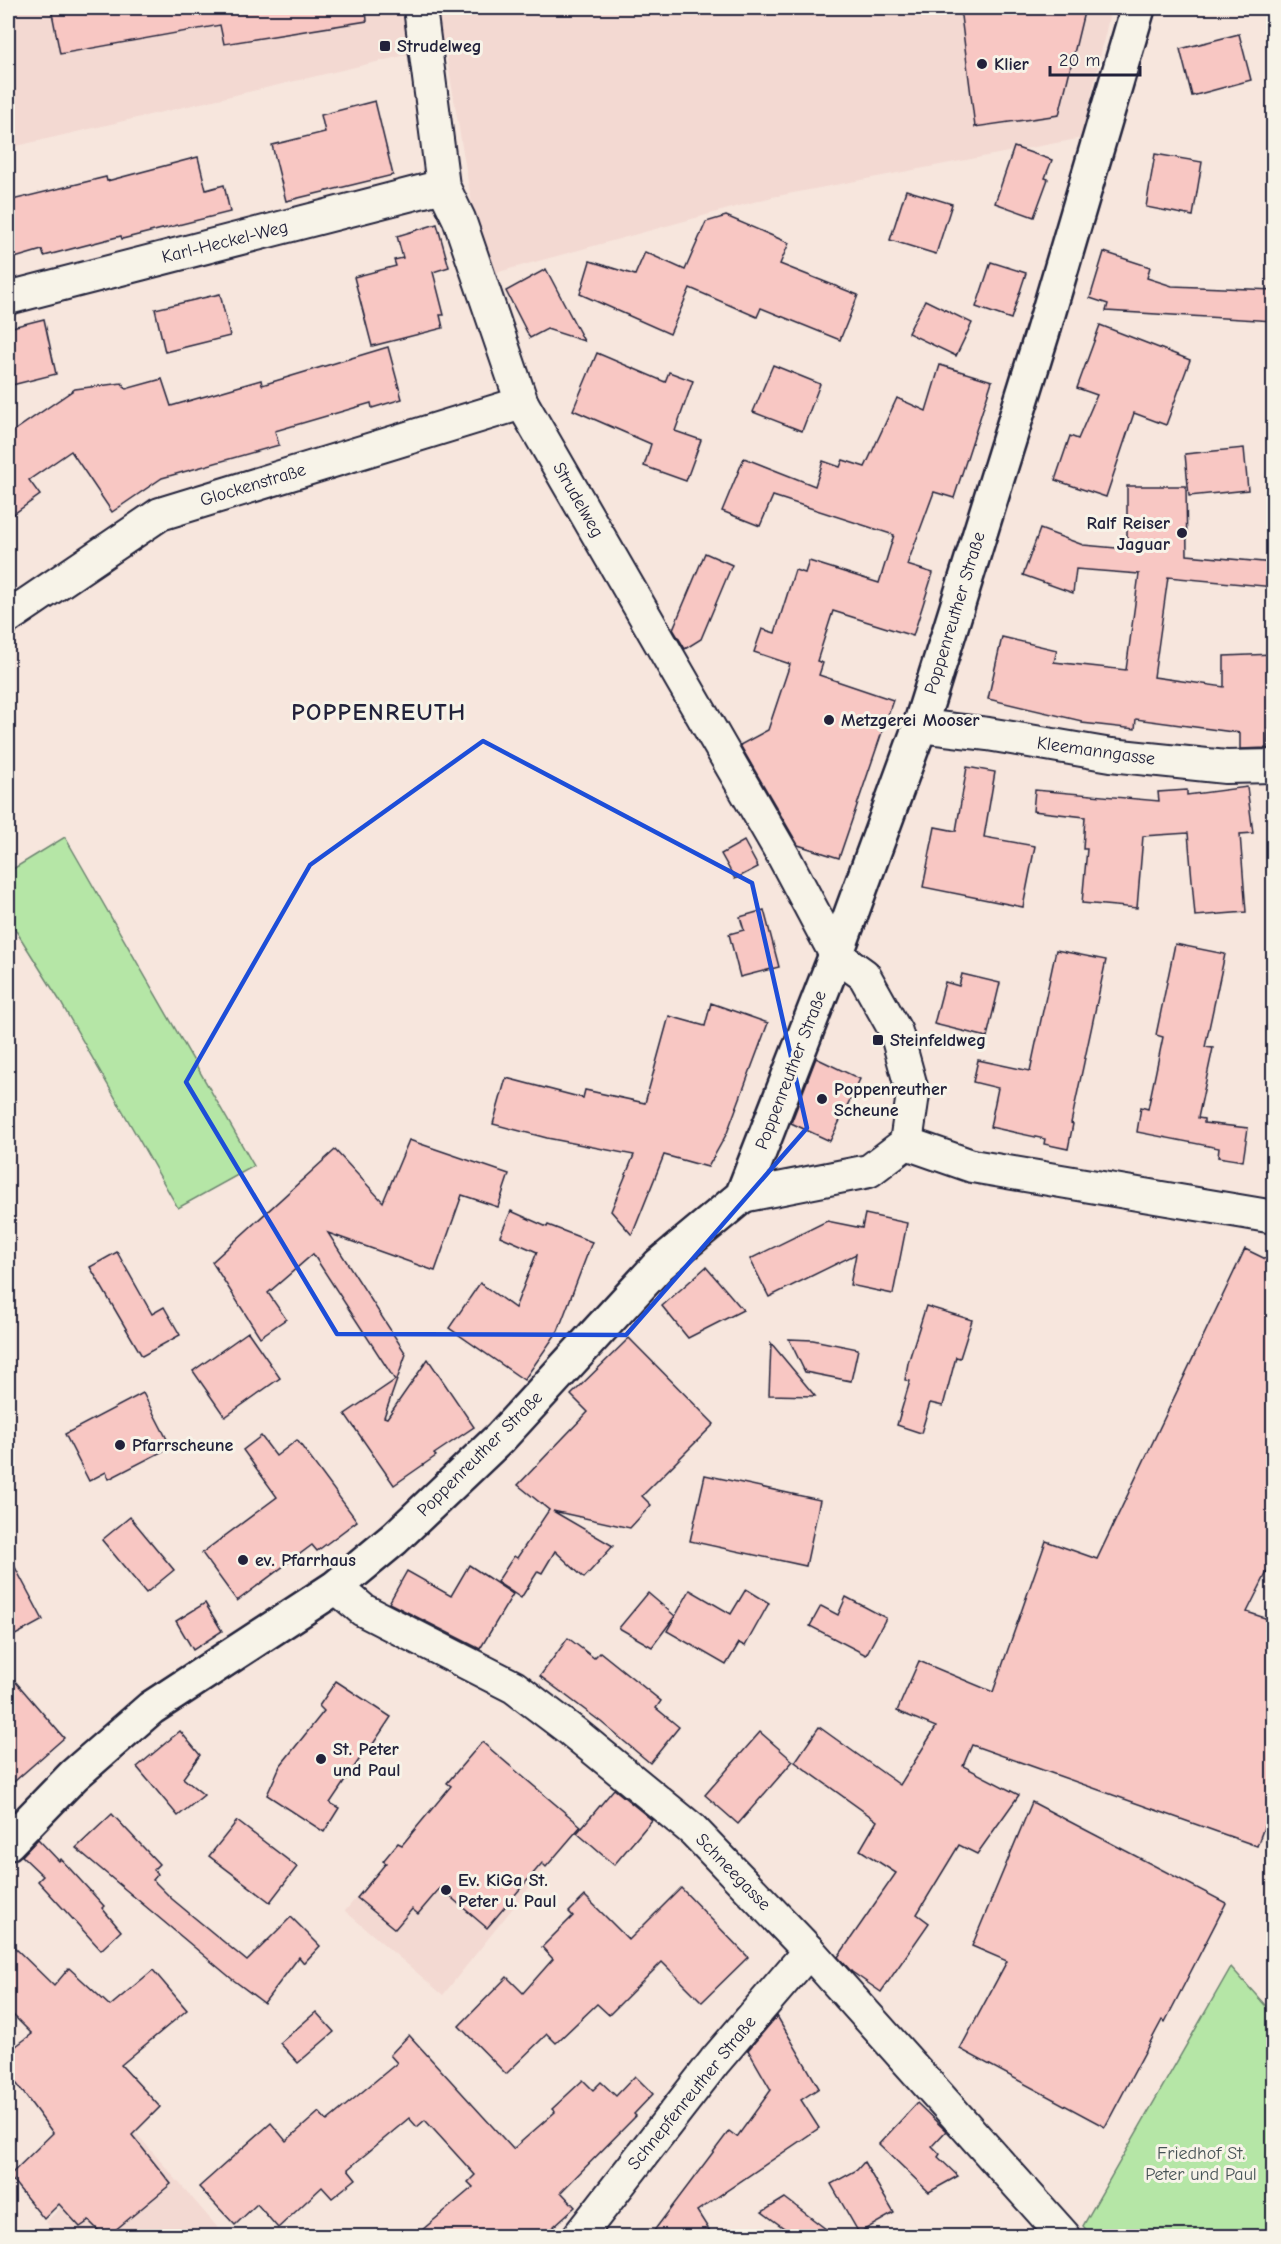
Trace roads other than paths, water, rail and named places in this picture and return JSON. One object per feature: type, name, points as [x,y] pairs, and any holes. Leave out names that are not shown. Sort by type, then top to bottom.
[{"type":"street","name":"Strudelweg","points":[[420,8],[443,186],[459,219],[522,403],[784,857],[836,955]]},
{"type":"street","name":"Poppenreuther Straße","points":[[8,1843],[74,1775],[151,1708],[336,1587],[394,1539],[500,1438],[659,1265],[742,1196],[836,955],[920,726],[1043,331],[1138,8]]},
{"type":"street","name":"Karl-Heckel-Weg","points":[[8,298],[443,186]]},
{"type":"street","name":"Glockenstraße","points":[[8,617],[160,514],[522,403]]},
{"type":"street","name":"Kleemanngasse","points":[[920,726],[988,734],[1111,755],[1226,767],[1274,766]]},
{"type":"street","points":[[742,1196],[869,1172],[906,1143],[914,1094],[896,1032],[864,975],[836,955]]},
{"type":"street","points":[[906,1143],[972,1166],[1274,1218]]},
{"type":"street","name":"Schneegasse","points":[[336,1587],[363,1611],[514,1687],[572,1731],[693,1830],[808,1951],[1064,2236]]},
{"type":"street","name":"Schnepfenreuther Straße","points":[[579,2236],[715,2061],[808,1951]]},
{"type":"place","name":"Strudelweg","points":[[385,46]]},
{"type":"place","name":"Klier","points":[[982,64]]},
{"type":"place","name":"Ralf Reiser Jaguar","points":[[1182,533]]},
{"type":"place","name":"Metzgerei Mooser","points":[[829,720]]},
{"type":"place","name":"Steinfeldweg","points":[[878,1040]]},
{"type":"place","name":"Poppenreuther Scheune","points":[[822,1099]]},
{"type":"place","name":"Pfarrscheune","points":[[120,1445]]},
{"type":"place","name":"ev. Pfarrhaus","points":[[243,1560]]},
{"type":"place","name":"St. Peter und Paul","points":[[321,1759]]},
{"type":"place","name":"Ev. KiGa St. Peter u. Paul","points":[[446,1890]]},
{"type":"district","name":"POPPENREUTH","points":[[379,712]]},
{"type":"park label","name":"Friedhof St. Peter und Paul","points":[[1201,2163]]}]
